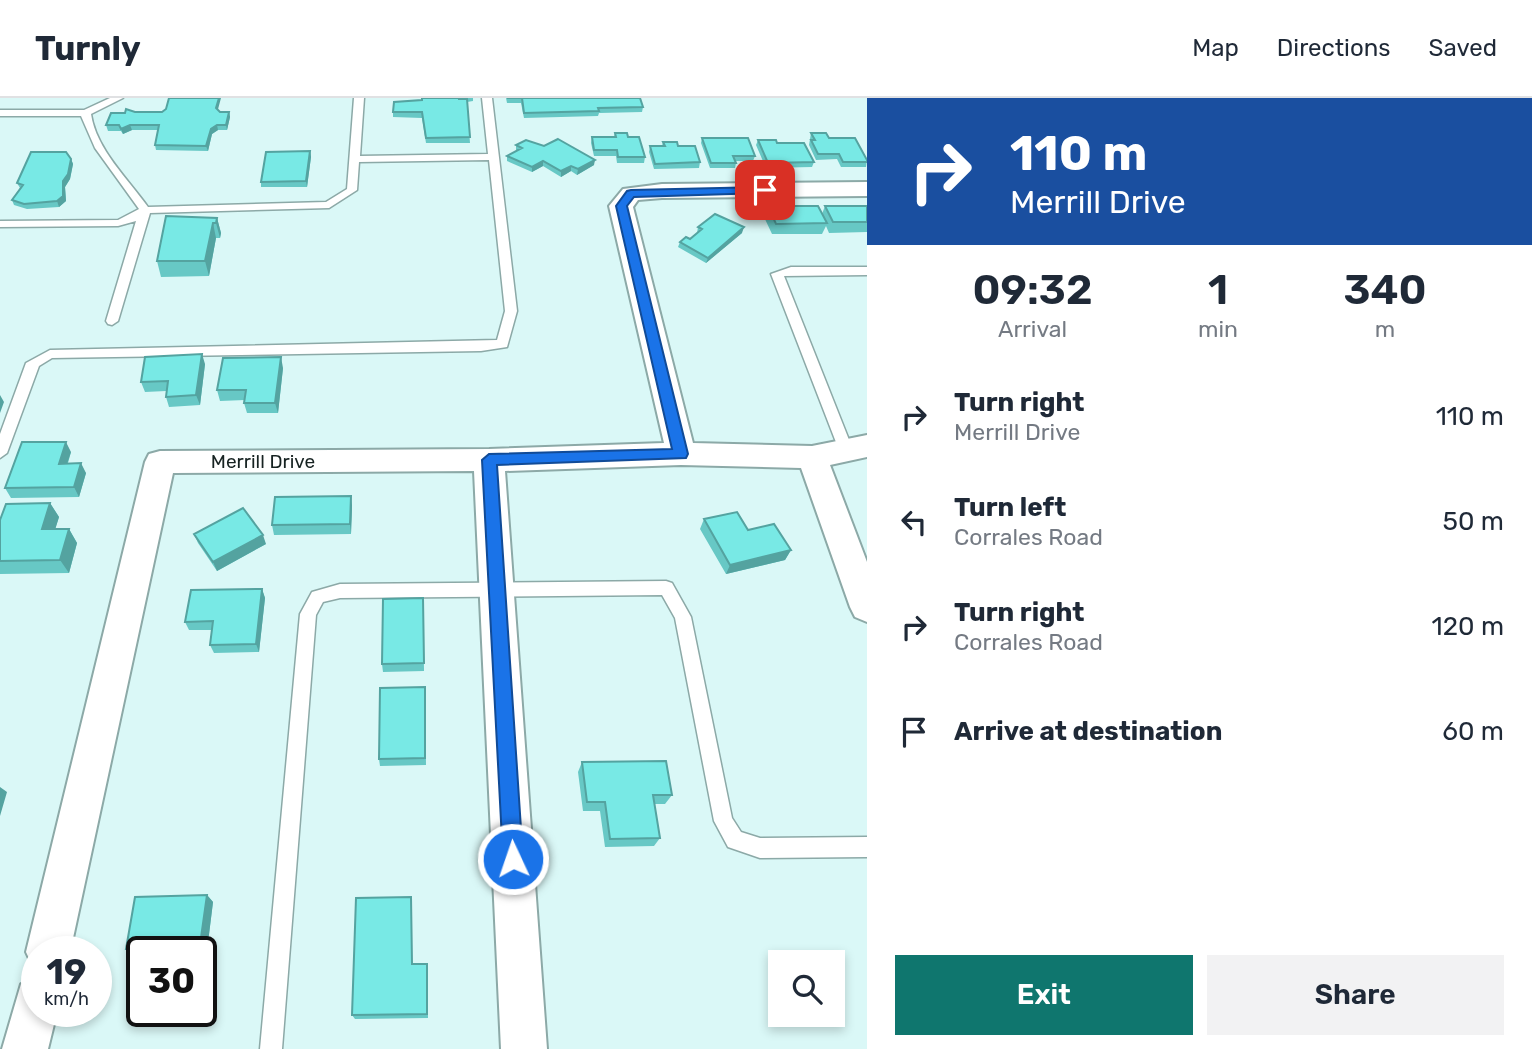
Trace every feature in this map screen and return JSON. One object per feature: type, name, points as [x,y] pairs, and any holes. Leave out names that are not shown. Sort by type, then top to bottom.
[{"type":"street","points":[[681,454],[621,206],[631,194],[652,192],[867,189]]},
{"type":"street","name":"Merrill Drive","points":[[52,936],[160,462],[489,460],[681,454],[812,457],[856,448]]},
{"type":"street","points":[[812,457],[867,607]]},
{"type":"street","points":[[489,460],[524,1049]]},
{"type":"street","points":[[25,1049],[30,1027]]},
{"type":"lane","points":[[0,113],[86,113],[118,98]]},
{"type":"lane","points":[[0,224],[118,223],[128,221],[145,210],[329,205],[352,190],[359,98]]},
{"type":"lane","points":[[0,453],[33,363],[50,354],[481,347],[502,344],[511,311],[488,98]]},
{"type":"lane","points":[[86,113],[85,121],[96,141],[145,210]]},
{"type":"lane","points":[[354,159],[494,156]]},
{"type":"lane","points":[[112,321],[145,210]]},
{"type":"lane","points":[[856,448],[777,274],[791,271],[867,271]]},
{"type":"lane","points":[[271,1049],[308,614],[318,597],[340,591],[666,588],[683,617],[723,821],[735,840],[760,848],[867,847]]},
{"type":"building","points":[[169,98],[219,98],[216,108],[220,112],[229,112],[226,125],[217,125],[211,129],[206,146],[155,145],[159,125],[130,125],[121,129],[119,125],[106,125],[111,113],[125,113],[126,109],[135,112],[162,112],[166,109]]},
{"type":"building","points":[[422,98],[467,99],[470,137],[426,138],[422,112],[393,112],[394,102]]},
{"type":"building","points":[[522,98],[640,98],[643,107],[524,113]]},
{"type":"building","points":[[615,133],[639,137],[645,157],[618,157],[617,150],[594,150],[592,137],[616,137]]},
{"type":"building","points":[[811,133],[826,133],[829,138],[855,138],[867,162],[843,162],[839,154],[818,154],[811,140],[815,140]]},
{"type":"building","points":[[702,138],[748,138],[755,156],[733,156],[736,163],[711,163]]},
{"type":"building","points":[[558,139],[595,160],[578,169],[571,166],[561,171],[543,161],[532,167],[507,156],[522,148],[516,145],[526,140],[544,146]]},
{"type":"building","points":[[758,140],[804,143],[814,162],[768,163]]},
{"type":"building","points":[[663,142],[677,142],[678,146],[695,146],[700,162],[655,164],[650,146],[665,146]]},
{"type":"building","points":[[310,151],[306,181],[261,182],[266,152]]},
{"type":"building","points":[[31,152],[66,152],[71,159],[68,174],[63,181],[63,196],[57,201],[24,204],[12,200],[23,185],[17,183]]},
{"type":"building","points":[[768,206],[818,206],[827,223],[776,224]]},
{"type":"building","points":[[825,206],[867,206],[867,222],[833,222]]},
{"type":"building","points":[[715,214],[744,227],[708,258],[680,242],[686,237],[690,239],[702,229],[698,227]]},
{"type":"building","points":[[166,216],[217,218],[216,223],[213,223],[205,261],[157,261]]},
{"type":"building","points":[[202,354],[196,395],[166,397],[168,381],[141,382],[145,357]]},
{"type":"building","points":[[281,357],[275,403],[244,403],[246,390],[217,390],[223,358]]},
{"type":"building","points":[[22,442],[66,442],[59,464],[81,463],[74,487],[5,488]]},
{"type":"building","points":[[351,496],[350,524],[272,525],[275,497]]},
{"type":"building","points":[[50,503],[42,529],[69,529],[60,560],[0,561],[0,520],[6,504]]},
{"type":"building","points":[[243,508],[263,535],[213,562],[194,534]]},
{"type":"building","points":[[737,512],[748,530],[774,524],[791,550],[730,565],[704,519]]},
{"type":"building","points":[[262,589],[256,644],[210,645],[213,621],[185,622],[191,590]]},
{"type":"building","points":[[423,598],[424,663],[382,664],[383,599]]},
{"type":"building","points":[[425,687],[425,758],[379,759],[380,688]]},
{"type":"building","points":[[666,761],[672,795],[653,795],[660,838],[610,839],[605,802],[587,802],[582,762]]},
{"type":"building","points":[[207,895],[201,936],[128,936],[135,897]]},
{"type":"building","points":[[411,897],[412,964],[427,964],[427,1014],[352,1015],[356,898]]},
{"type":"route","points":[[513,859],[489,460],[681,454],[621,206],[631,194],[765,190]]}]
